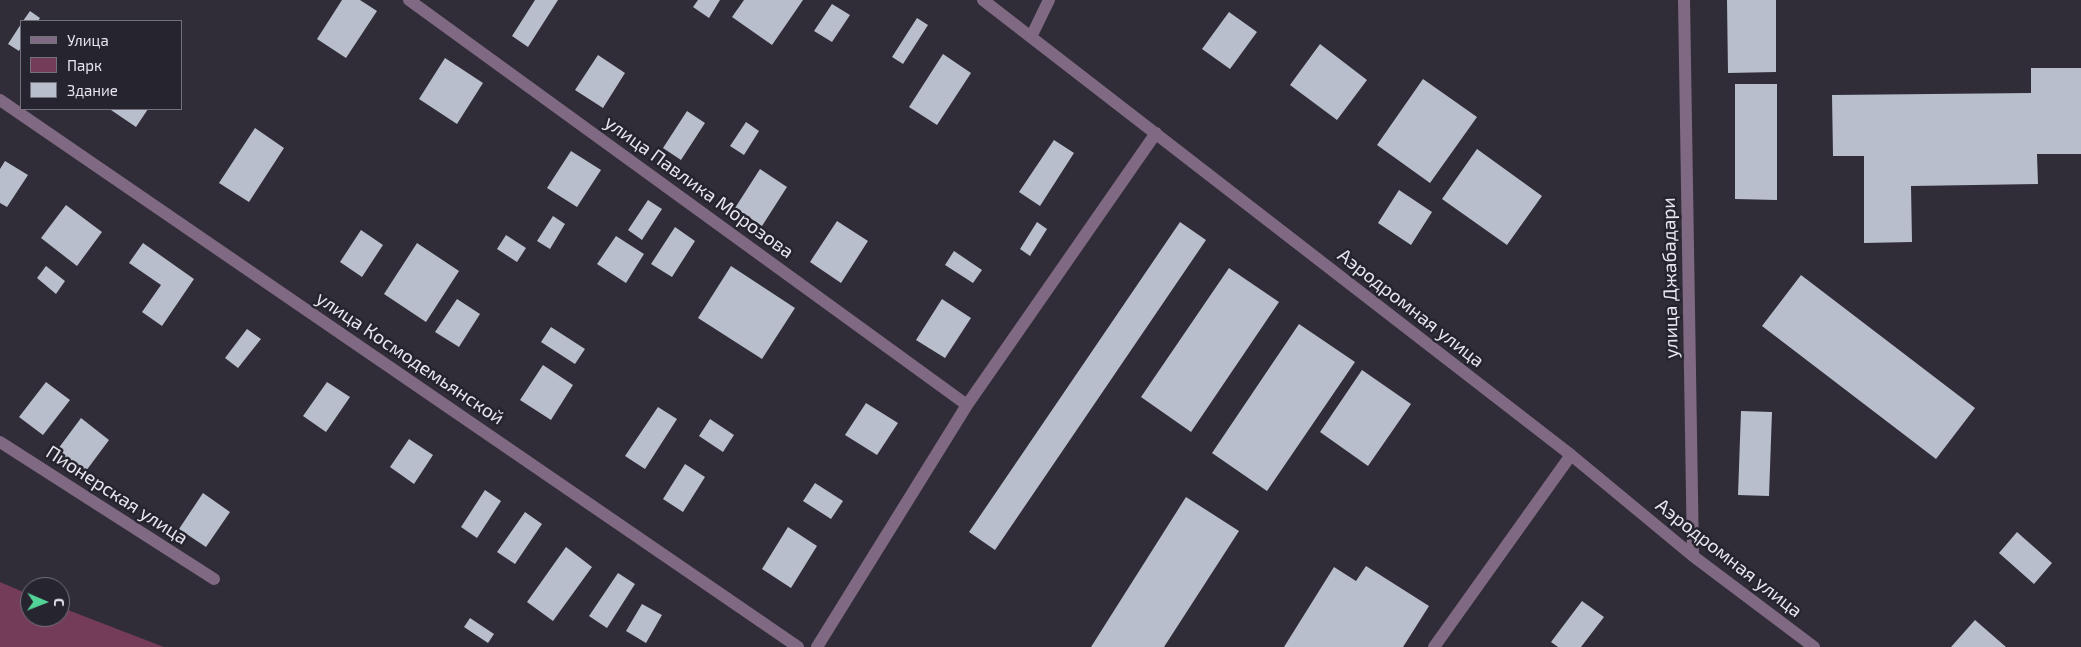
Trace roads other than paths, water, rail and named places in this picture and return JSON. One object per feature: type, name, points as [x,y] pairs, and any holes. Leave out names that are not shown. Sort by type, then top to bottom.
[{"type":"street","name":"улица Павлика Морозова","points":[[409,0],[967,405]]},
{"type":"street","name":"Аэродромная улица","points":[[983,0],[1571,455],[1693,556],[1814,647]]},
{"type":"street","points":[[1031,37],[1049,0]]},
{"type":"street","name":"улица Джабадари","points":[[1684,0],[1693,556]]},
{"type":"street","name":"улица Космодемьянской","points":[[0,100],[798,647]]},
{"type":"street","points":[[816,647],[967,405],[1156,133]]},
{"type":"street","name":"Пионерская улица","points":[[0,442],[214,579]]},
{"type":"street","points":[[1434,647],[1571,455]]}]
